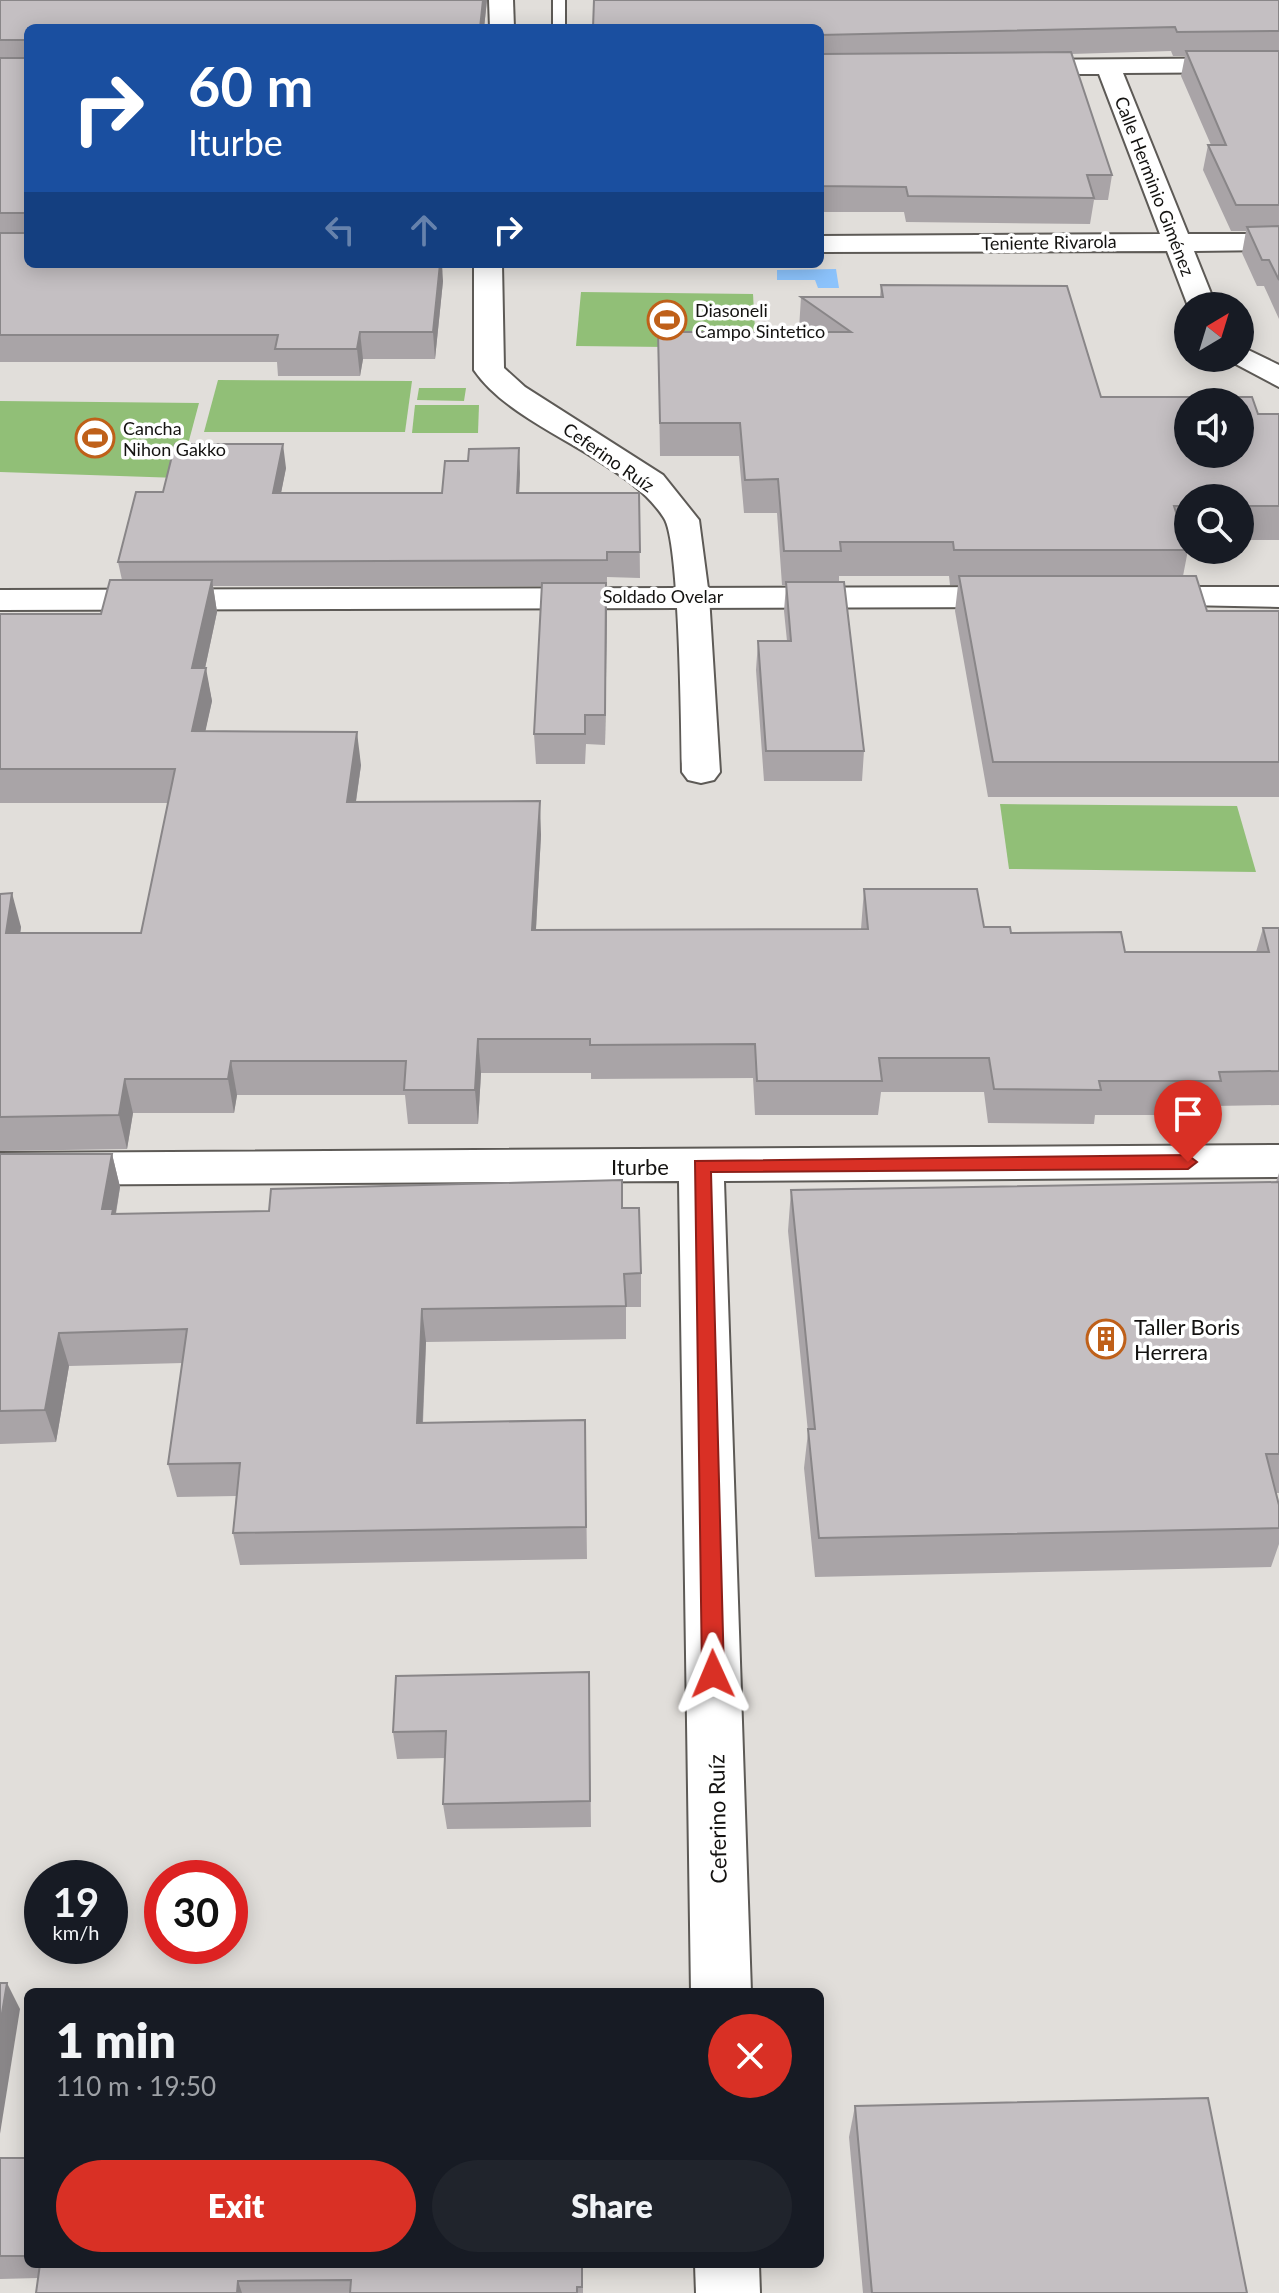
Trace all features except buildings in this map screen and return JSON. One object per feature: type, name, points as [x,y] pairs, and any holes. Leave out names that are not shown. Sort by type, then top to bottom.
[{"type":"street","points":[[501,0],[502,24]]},
{"type":"street","points":[[987,67],[1279,65]]},
{"type":"street","name":"Calle Herminio Giménez","points":[[1108,66],[1196,292]]},
{"type":"street","name":"Teniente Rivarola","points":[[824,244],[1279,242]]},
{"type":"street","name":"Ceferino Ruíz","points":[[488,268],[489,370],[514,393],[652,482],[683,520],[692,596],[701,772]]},
{"type":"street","points":[[1254,363],[1279,378]]},
{"type":"street","name":"Soldado Ovelar","points":[[0,600],[1057,597]]},
{"type":"street","points":[[1120,597],[1279,597]]},
{"type":"street","name":"Iturbe","points":[[0,1169],[1279,1161]]},
{"type":"street","name":"Ceferino Ruíz","points":[[701,1166],[721,1988]]},
{"type":"street","points":[[727,2268],[728,2293]]},
{"type":"lane","points":[[559,0],[559,24]]},
{"type":"green space","name":"Diasoneli Campo Sintetico","points":[[581,292],[753,294],[756,348],[576,346]]},
{"type":"green space","points":[[218,380],[412,381],[405,432],[204,432]]},
{"type":"green space","points":[[419,388],[466,388],[464,401],[417,400]]},
{"type":"green space","name":"Cancha Nihon Gakko","points":[[0,401],[199,403],[179,478],[0,472]]},
{"type":"green space","points":[[415,405],[479,405],[478,433],[412,433]]},
{"type":"green space","points":[[1000,804],[1237,806],[1256,872],[1009,869]]},
{"type":"water","points":[[836,269],[839,288],[818,288],[815,280],[777,280],[777,270]]},
{"type":"place","name":"Diasoneli Campo Sintetico","points":[[667,320]]},
{"type":"place","name":"Cancha Nihon Gakko","points":[[95,438]]},
{"type":"place","name":"Taller Boris Herrera","points":[[1106,1339]]},
{"type":"route","points":[[713,1674],[701,1166],[1188,1162]]}]
